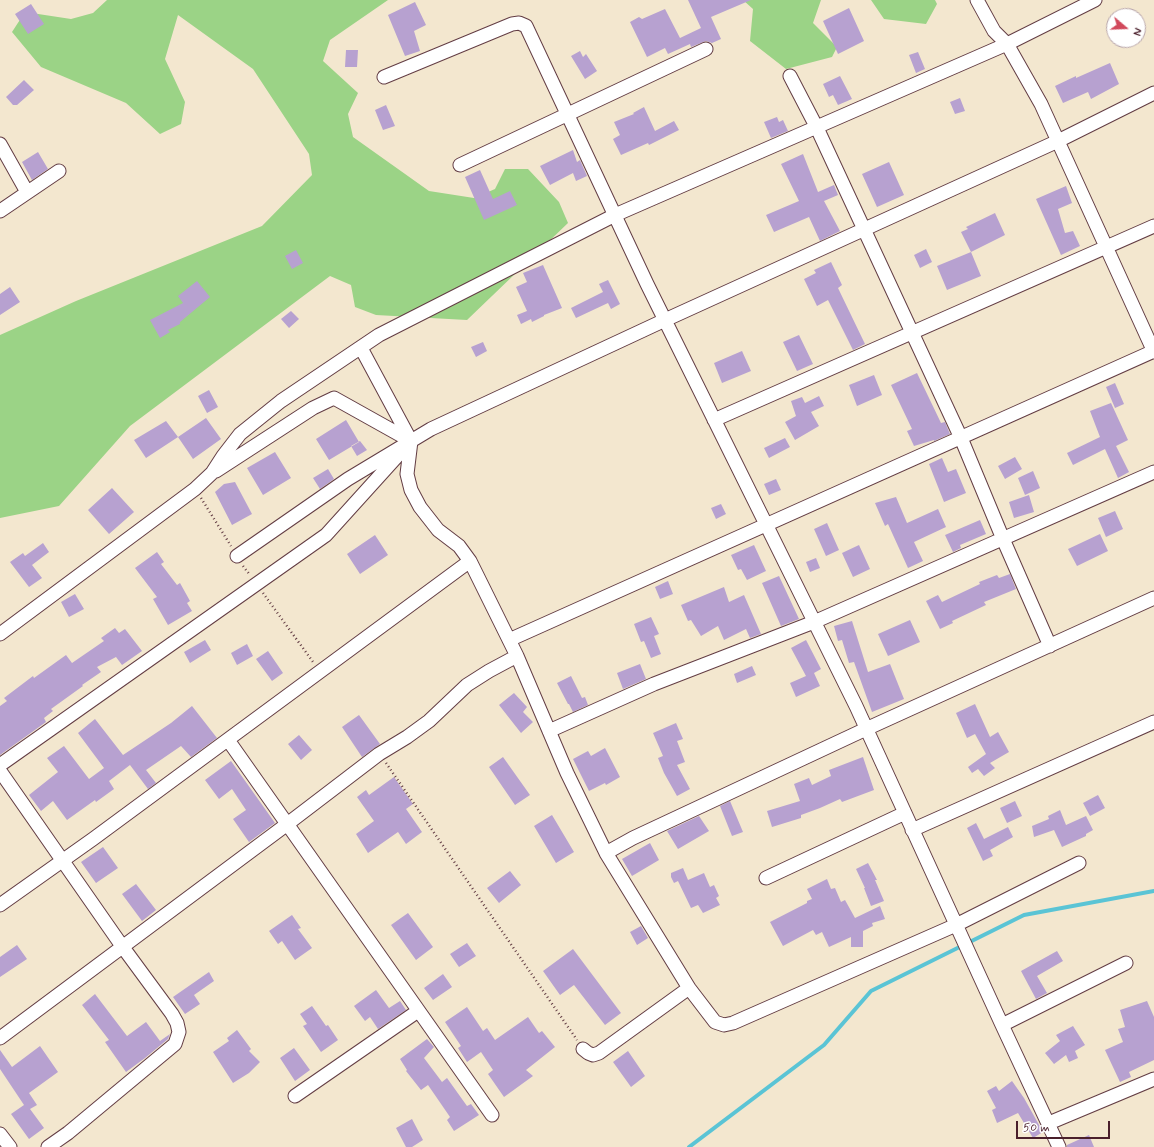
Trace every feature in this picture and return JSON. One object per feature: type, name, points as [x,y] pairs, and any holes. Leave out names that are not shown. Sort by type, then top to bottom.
[{"type":"street","points":[[509,640],[1154,351],[1105,247],[1058,140],[1040,104],[1007,44],[994,31],[977,0]]},
{"type":"street","points":[[212,473],[240,434],[281,402],[379,335],[615,215],[1007,44],[1095,0]]},
{"type":"street","points":[[384,77],[512,24],[519,23],[526,26],[665,320],[866,729],[1059,1147]]},
{"type":"street","points":[[460,165],[706,49]]},
{"type":"street","points":[[790,76],[817,128],[961,438],[1050,646]]},
{"type":"street","points":[[237,556],[348,479],[430,429],[1058,140],[1154,93]]},
{"type":"street","points":[[0,144],[28,192]]},
{"type":"street","points":[[0,211],[58,171]]},
{"type":"street","points":[[714,420],[1154,226]]},
{"type":"street","points":[[361,348],[411,441],[407,474],[411,490],[420,507],[438,530],[459,546],[470,561],[517,656],[567,773],[606,853],[689,988],[715,1022],[728,1025],[956,925],[1079,863]]},
{"type":"street","points":[[0,634],[182,499],[212,473],[312,408],[334,398],[411,441]]},
{"type":"street","points":[[0,765],[326,535],[411,441]]},
{"type":"street","points":[[549,732],[654,684],[814,622],[1154,472]]},
{"type":"street","points":[[0,905],[228,740],[470,561]]},
{"type":"street","points":[[606,853],[633,838],[866,729],[1154,598]]},
{"type":"street","points":[[0,1038],[380,754],[407,738],[429,721],[467,684],[517,656]]},
{"type":"street","points":[[912,830],[1154,722]]},
{"type":"street","points":[[228,740],[286,825],[492,1115]]},
{"type":"street","points":[[0,771],[122,946],[178,1023],[179,1032],[175,1044],[48,1147]]},
{"type":"street","points":[[766,878],[905,814]]},
{"type":"street","points":[[1002,1025],[1126,962]]},
{"type":"street","points":[[583,1049],[594,1055],[599,1054],[689,988]]},
{"type":"street","points":[[295,1096],[418,1011]]},
{"type":"street","points":[[1049,1123],[1154,1080]]},
{"type":"street","points":[[0,1134],[10,1147]]},
{"type":"path","points":[[380,754],[583,1049]]},
{"type":"green space","points":[[107,0],[388,0],[330,40],[323,61],[358,93],[348,114],[353,137],[429,191],[474,198],[495,189],[505,169],[528,169],[559,202],[568,223],[467,320],[376,315],[355,307],[351,285],[330,276],[130,426],[59,506],[0,518],[0,335],[76,301],[262,226],[312,175],[309,154],[253,69],[178,15],[165,59],[185,102],[181,124],[160,134],[126,103],[41,67],[12,32],[25,12],[71,19],[93,13]]},
{"type":"green space","points":[[743,0],[821,0],[813,23],[837,47],[832,57],[786,69],[750,41],[753,9]]},
{"type":"green space","points":[[871,0],[935,0],[937,4],[926,24],[884,19]]},
{"type":"building","points":[[688,0],[751,0],[711,17],[721,39],[712,43],[706,41],[691,47],[690,44],[668,54],[665,48],[647,57],[630,22],[639,17],[642,19],[665,9],[680,38],[701,28]]},
{"type":"building","points":[[415,2],[426,25],[414,31],[420,51],[405,56],[388,15]]},
{"type":"building","points":[[31,4],[44,24],[28,34],[15,14]]},
{"type":"building","points":[[849,8],[864,41],[838,54],[823,21]]},
{"type":"building","points":[[346,50],[358,50],[357,67],[345,67]]},
{"type":"building","points":[[580,51],[583,57],[586,54],[597,71],[585,79],[571,56]]},
{"type":"building","points":[[918,52],[925,69],[916,73],[909,55]]},
{"type":"building","points":[[1110,63],[1119,84],[1091,99],[1088,92],[1063,103],[1055,86]]},
{"type":"building","points":[[840,76],[852,99],[838,105],[833,95],[829,97],[823,84]]},
{"type":"building","points":[[24,80],[34,90],[17,105],[13,105],[6,97]]},
{"type":"building","points":[[960,98],[965,111],[955,114],[950,102]]},
{"type":"building","points":[[386,105],[395,126],[383,130],[375,110]]},
{"type":"building","points":[[644,107],[655,131],[674,121],[679,130],[649,145],[648,143],[621,155],[613,139],[620,135],[614,122],[634,114],[633,113]]},
{"type":"building","points":[[777,117],[779,122],[783,120],[788,131],[771,138],[764,122]]},
{"type":"building","points":[[573,150],[577,162],[580,160],[587,176],[576,181],[573,173],[550,185],[540,166]]},
{"type":"building","points":[[38,152],[48,169],[32,180],[22,162]]},
{"type":"building","points":[[803,154],[818,192],[834,185],[838,195],[824,201],[840,231],[820,241],[809,217],[774,232],[766,215],[799,201],[781,164]]},
{"type":"building","points":[[889,162],[904,195],[877,207],[862,174]]},
{"type":"building","points":[[480,170],[493,199],[510,191],[517,205],[484,220],[465,177]]},
{"type":"building","points":[[1066,186],[1072,203],[1058,209],[1065,233],[1073,231],[1080,246],[1061,255],[1036,199]]},
{"type":"building","points":[[995,213],[1005,235],[971,252],[961,232],[968,229],[966,227]]},
{"type":"building","points":[[926,249],[932,262],[920,268],[914,255]]},
{"type":"building","points":[[296,250],[303,263],[292,269],[285,256]]},
{"type":"building","points":[[971,252],[981,276],[947,290],[937,266]]},
{"type":"building","points":[[831,262],[842,285],[838,288],[865,344],[853,350],[828,300],[817,306],[804,279],[816,273],[814,270]]},
{"type":"building","points":[[543,265],[562,308],[544,315],[532,322],[531,319],[521,324],[517,315],[527,311],[516,287],[527,282],[523,273]]},
{"type":"building","points":[[608,280],[620,304],[611,309],[608,303],[576,318],[571,308],[603,292],[599,284]]},
{"type":"building","points":[[197,281],[210,297],[180,322],[180,324],[168,330],[170,332],[160,338],[150,320],[183,303],[178,296]]},
{"type":"building","points":[[10,287],[20,302],[0,315],[0,294]]},
{"type":"building","points":[[291,311],[299,319],[289,328],[281,319]]},
{"type":"building","points":[[799,335],[813,364],[797,371],[783,342]]},
{"type":"building","points":[[483,342],[487,351],[476,357],[471,347]]},
{"type":"building","points":[[742,351],[751,371],[722,383],[714,363]]},
{"type":"building","points":[[917,373],[941,423],[945,422],[950,434],[934,441],[914,446],[907,431],[912,429],[891,385]]},
{"type":"building","points":[[874,375],[882,395],[857,406],[849,385]]},
{"type":"building","points":[[1115,383],[1124,404],[1115,408],[1106,387]]},
{"type":"building","points":[[209,390],[218,407],[207,413],[198,396]]},
{"type":"building","points":[[819,396],[824,406],[811,412],[819,426],[795,440],[785,422],[796,416],[791,401],[802,397],[805,403]]},
{"type":"building","points":[[1111,403],[1128,440],[1116,446],[1129,472],[1118,478],[1105,449],[1073,465],[1067,453],[1100,437],[1090,411]]},
{"type":"building","points":[[206,418],[221,439],[193,459],[178,437]]},
{"type":"building","points":[[346,420],[359,442],[329,460],[316,439]]},
{"type":"building","points":[[166,421],[178,437],[146,458],[134,440]]},
{"type":"building","points":[[785,438],[790,447],[769,458],[764,448]]},
{"type":"building","points":[[360,441],[367,450],[357,456],[351,446]]},
{"type":"building","points":[[275,452],[291,478],[263,495],[247,468]]},
{"type":"building","points":[[1015,457],[1022,469],[1005,479],[998,466]]},
{"type":"building","points":[[942,458],[948,472],[956,469],[966,493],[944,502],[929,464]]},
{"type":"building","points":[[328,469],[334,479],[320,489],[313,478]]},
{"type":"building","points":[[1033,471],[1040,488],[1025,495],[1018,478]]},
{"type":"building","points":[[776,479],[781,490],[769,495],[764,484]]},
{"type":"building","points":[[235,482],[252,514],[232,525],[215,492],[224,484]]},
{"type":"building","points":[[112,488],[134,512],[109,534],[88,510]]},
{"type":"building","points":[[1029,495],[1034,512],[1014,518],[1009,502]]},
{"type":"building","points":[[896,497],[907,523],[938,509],[946,527],[914,542],[923,561],[908,568],[888,524],[885,526],[875,503]]},
{"type":"building","points":[[721,504],[726,514],[716,519],[711,508]]},
{"type":"building","points":[[1115,511],[1123,529],[1106,537],[1098,518]]},
{"type":"building","points":[[980,520],[986,534],[960,545],[961,548],[953,552],[945,535]]},
{"type":"building","points":[[827,523],[839,550],[826,556],[814,529]]},
{"type":"building","points":[[1100,534],[1108,551],[1077,566],[1068,549]]},
{"type":"building","points":[[375,535],[388,555],[360,574],[347,554]]},
{"type":"building","points":[[43,543],[49,552],[32,565],[42,578],[29,587],[10,562],[23,553],[25,556]]},
{"type":"building","points":[[754,545],[766,571],[747,580],[741,569],[738,570],[731,555]]},
{"type":"building","points":[[859,545],[870,569],[853,577],[842,553]]},
{"type":"building","points":[[157,552],[164,562],[161,564],[177,585],[180,583],[190,601],[187,603],[192,611],[168,625],[153,599],[157,597],[135,568]]},
{"type":"building","points":[[816,558],[820,568],[810,572],[806,562]]},
{"type":"building","points":[[1010,574],[1016,589],[984,602],[986,605],[952,621],[953,623],[940,629],[926,601],[938,595],[942,602],[980,584],[979,582],[997,575],[999,578]]},
{"type":"building","points":[[779,576],[799,619],[781,626],[762,583]]},
{"type":"building","points":[[668,581],[673,594],[660,599],[655,587]]},
{"type":"building","points":[[724,587],[729,602],[744,595],[761,634],[750,638],[746,629],[724,640],[718,626],[701,636],[691,620],[688,621],[681,605]]},
{"type":"building","points":[[75,594],[84,609],[69,617],[61,602]]},
{"type":"building","points":[[651,617],[659,634],[654,636],[661,654],[651,658],[644,641],[641,642],[634,624]]},
{"type":"building","points":[[910,620],[920,642],[888,656],[878,634]]},
{"type":"building","points":[[852,621],[868,672],[890,664],[904,699],[872,712],[854,662],[849,663],[842,640],[838,641],[834,626]]},
{"type":"building","points":[[115,628],[119,633],[125,629],[142,651],[122,665],[116,657],[97,667],[101,672],[51,709],[53,711],[44,718],[46,722],[0,755],[0,706],[7,701],[4,698],[33,676],[34,678],[66,655],[72,663],[104,641],[101,638]]},
{"type":"building","points":[[205,640],[211,650],[190,663],[184,652]]},
{"type":"building","points":[[806,640],[821,669],[814,673],[820,686],[796,697],[790,683],[806,676],[791,648]]},
{"type":"building","points":[[247,644],[253,656],[237,665],[231,653]]},
{"type":"building","points":[[268,651],[283,673],[272,681],[256,659]]},
{"type":"building","points":[[640,664],[646,679],[623,689],[617,673]]},
{"type":"building","points":[[752,666],[756,675],[737,683],[734,674]]},
{"type":"building","points":[[571,676],[582,698],[585,697],[588,705],[573,712],[557,683]]},
{"type":"building","points":[[514,693],[527,707],[523,712],[533,722],[521,733],[499,705]]},
{"type":"building","points":[[975,704],[990,737],[998,732],[1009,752],[990,763],[995,768],[984,776],[978,769],[972,773],[968,767],[986,754],[975,734],[967,738],[956,713]]},
{"type":"building","points":[[192,706],[217,738],[191,757],[181,746],[146,770],[156,783],[148,789],[130,765],[109,781],[114,789],[96,802],[95,800],[67,820],[53,801],[41,811],[29,795],[58,772],[47,758],[64,746],[89,779],[104,768],[78,733],[95,719],[123,755],[171,723]]},
{"type":"building","points":[[359,715],[380,744],[362,757],[342,727]]},
{"type":"building","points":[[676,723],[683,739],[677,741],[685,762],[677,765],[690,789],[677,796],[664,773],[658,758],[663,756],[653,733]]},
{"type":"building","points":[[299,735],[312,750],[301,760],[288,744]]},
{"type":"building","points":[[605,748],[620,777],[606,785],[605,783],[589,791],[573,759],[588,751],[591,756]]},
{"type":"building","points":[[503,757],[530,795],[515,805],[489,767]]},
{"type":"building","points":[[863,757],[874,790],[842,802],[840,799],[801,815],[801,818],[772,827],[767,811],[800,801],[794,784],[809,778],[812,785],[831,776],[829,770]]},
{"type":"building","points":[[231,761],[275,823],[249,842],[233,819],[246,810],[232,789],[219,799],[205,780]]},
{"type":"building","points":[[394,777],[413,804],[406,809],[422,832],[406,844],[398,832],[368,853],[356,834],[374,821],[357,797],[366,790],[369,795]]},
{"type":"building","points":[[1098,795],[1105,808],[1090,816],[1083,803]]},
{"type":"building","points":[[730,801],[743,832],[732,836],[720,806]]},
{"type":"building","points":[[1015,801],[1022,816],[1007,823],[1000,808]]},
{"type":"building","points":[[1060,810],[1066,825],[1086,816],[1093,830],[1086,834],[1086,836],[1062,847],[1054,830],[1034,837],[1032,826],[1049,819],[1048,816]]},
{"type":"building","points":[[552,815],[574,852],[556,863],[534,826]]},
{"type":"building","points":[[699,816],[709,831],[678,849],[667,831]]},
{"type":"building","points":[[976,823],[984,839],[1008,827],[1013,837],[990,850],[993,856],[983,861],[967,828]]},
{"type":"building","points":[[650,843],[659,860],[632,876],[622,859]]},
{"type":"building","points":[[103,847],[118,868],[96,883],[81,862]]},
{"type":"building","points":[[868,863],[877,880],[875,880],[884,901],[871,906],[865,888],[856,869]]},
{"type":"building","points":[[683,868],[688,880],[704,873],[710,887],[714,885],[719,896],[716,898],[720,905],[703,913],[698,905],[691,908],[678,881],[674,883],[671,877],[671,873]]},
{"type":"building","points":[[510,871],[521,885],[499,903],[487,888]]},
{"type":"building","points":[[827,879],[831,889],[835,888],[841,902],[845,900],[855,918],[880,906],[885,919],[872,923],[873,926],[863,931],[863,947],[851,947],[851,937],[829,947],[822,932],[816,935],[813,930],[783,946],[770,922],[807,903],[807,901],[812,899],[807,889]]},
{"type":"building","points":[[136,884],[156,910],[142,921],[122,894]]},
{"type":"building","points":[[408,913],[433,947],[416,960],[391,925]]},
{"type":"building","points":[[292,915],[301,928],[298,929],[312,948],[295,960],[282,941],[278,944],[269,931]]},
{"type":"building","points":[[641,926],[648,938],[637,945],[630,932]]},
{"type":"building","points":[[467,943],[476,956],[459,967],[450,954]]},
{"type":"building","points":[[17,945],[27,959],[0,977],[0,957]]},
{"type":"building","points":[[573,949],[621,1013],[605,1025],[574,985],[560,995],[543,971]]},
{"type":"building","points":[[1057,951],[1063,961],[1037,976],[1047,993],[1036,999],[1021,971]]},
{"type":"building","points":[[209,972],[214,981],[194,995],[200,1004],[185,1014],[173,997]]},
{"type":"building","points":[[443,974],[452,987],[433,1000],[424,988]]},
{"type":"building","points":[[376,990],[389,1008],[400,1001],[406,1010],[378,1029],[370,1017],[365,1021],[354,1006]]},
{"type":"building","points":[[95,994],[127,1036],[146,1022],[160,1041],[170,1034],[168,1039],[126,1072],[105,1042],[109,1040],[82,1005]]},
{"type":"building","points":[[1147,1001],[1154,1017],[1154,1060],[1129,1072],[1131,1077],[1120,1082],[1105,1050],[1123,1042],[1118,1029],[1125,1027],[1120,1010]]},
{"type":"building","points":[[312,1006],[338,1040],[321,1052],[303,1026],[307,1024],[300,1014]]},
{"type":"building","points":[[467,1007],[483,1031],[487,1028],[495,1040],[528,1017],[539,1033],[542,1031],[555,1047],[526,1070],[533,1076],[504,1097],[488,1074],[493,1070],[481,1052],[467,1062],[458,1048],[461,1046],[445,1022]]},
{"type":"building","points":[[1073,1026],[1085,1045],[1075,1051],[1078,1058],[1069,1062],[1066,1055],[1054,1064],[1045,1053],[1060,1041],[1056,1035]]},
{"type":"building","points":[[237,1030],[251,1049],[249,1051],[260,1062],[249,1073],[233,1083],[213,1052],[229,1041],[227,1038]]},
{"type":"building","points":[[427,1039],[434,1047],[424,1058],[442,1082],[447,1078],[467,1106],[471,1104],[479,1115],[454,1131],[447,1120],[450,1117],[428,1085],[421,1090],[406,1071],[407,1070],[400,1059]]},
{"type":"building","points":[[40,1046],[58,1072],[29,1093],[37,1105],[30,1109],[44,1128],[29,1139],[11,1114],[24,1105],[0,1069],[0,1050],[12,1067]]},
{"type":"building","points":[[294,1048],[310,1070],[295,1081],[280,1058]]},
{"type":"building","points":[[628,1051],[645,1076],[631,1087],[613,1062]]},
{"type":"building","points":[[1012,1081],[1024,1098],[1043,1132],[1033,1138],[1018,1113],[997,1123],[992,1110],[996,1108],[987,1091],[996,1086],[999,1091]]},
{"type":"building","points":[[412,1119],[423,1140],[412,1147],[406,1147],[396,1128]]},
{"type":"building","points":[[1089,1135],[1094,1147],[1067,1147],[1067,1145]]},
{"type":"waterway","points":[[689,1147],[824,1045],[871,991],[1024,915],[1154,891]]}]
